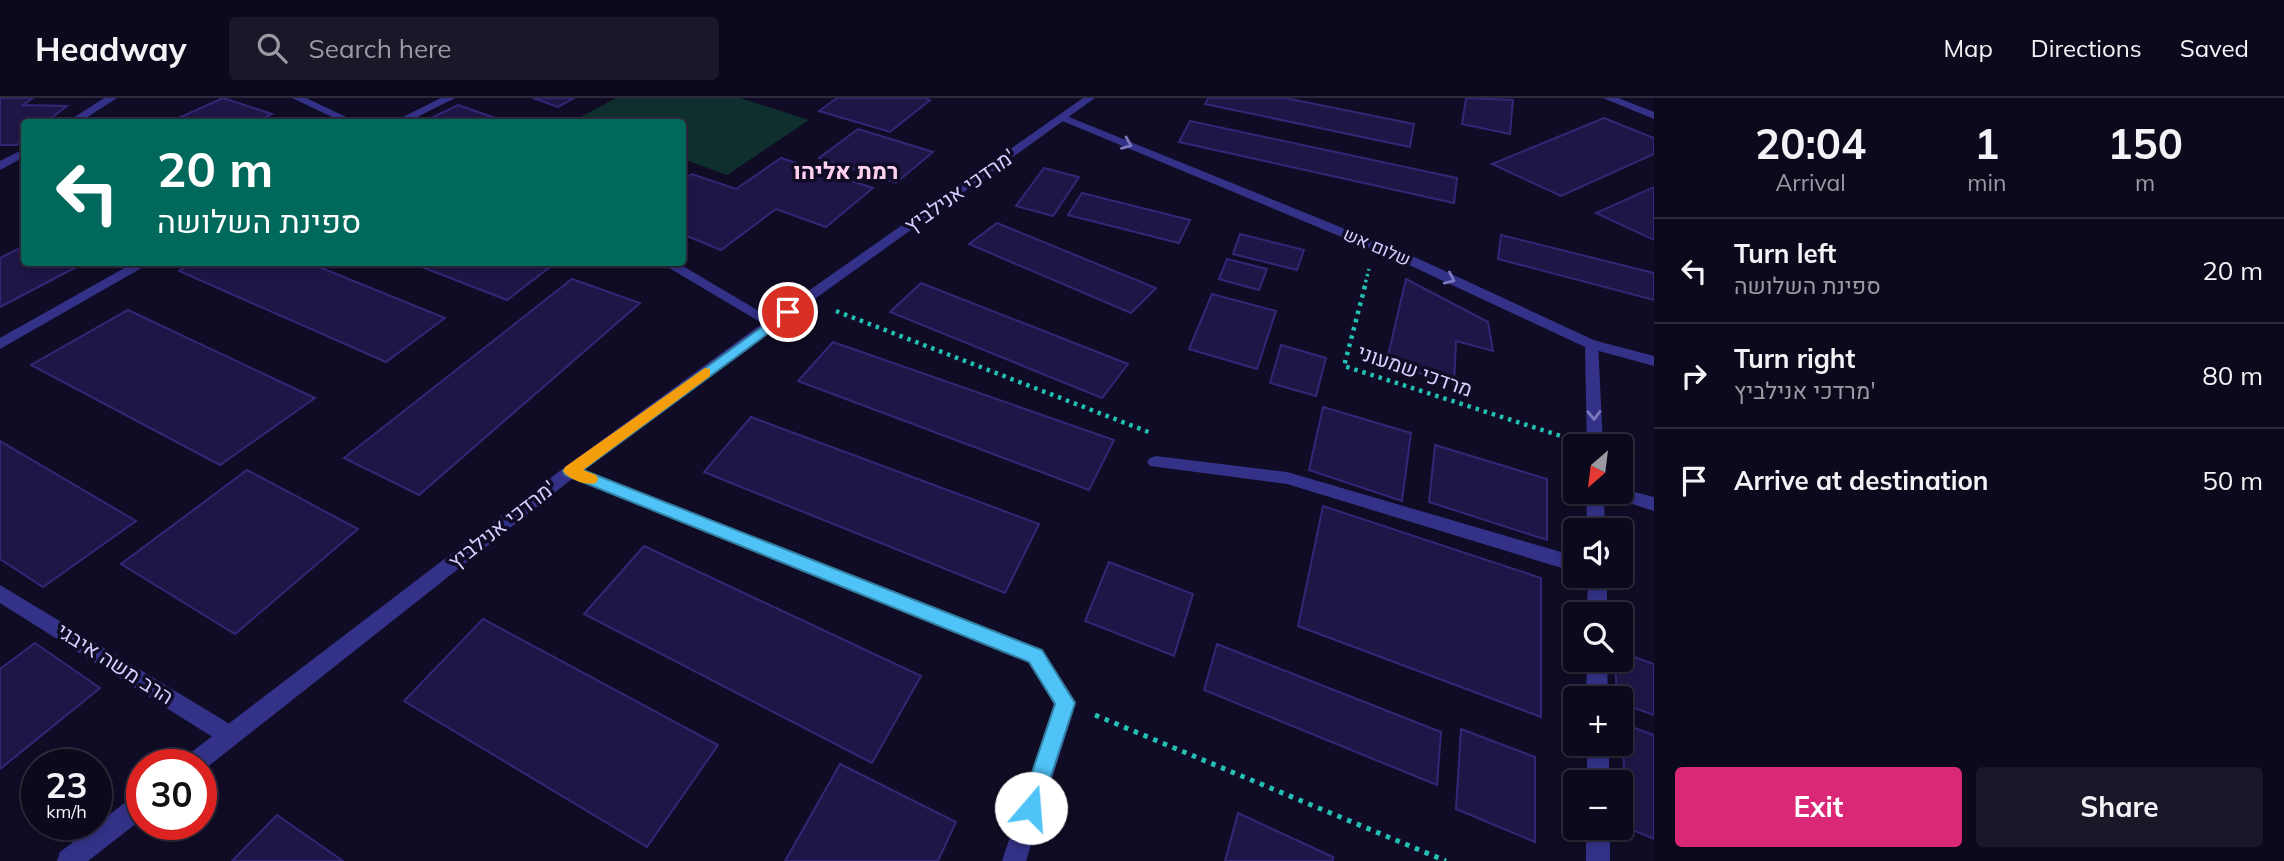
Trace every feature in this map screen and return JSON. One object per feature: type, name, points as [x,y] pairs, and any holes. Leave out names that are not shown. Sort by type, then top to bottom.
[{"type":"street","points":[[78,119],[112,98]]},
{"type":"street","points":[[297,98],[344,119]]},
{"type":"street","points":[[405,119],[450,98]]},
{"type":"street","name":"מרדכי אנילביץ'","points":[[213,749],[571,471],[772,323],[1090,98]]},
{"type":"street","points":[[1608,98],[1654,116]]},
{"type":"street","name":"שלום אש","points":[[1064,118],[1375,245],[1593,345],[1654,361]]},
{"type":"street","points":[[0,166],[21,155]]},
{"type":"street","points":[[0,344],[139,266]]},
{"type":"street","points":[[672,266],[772,323]]},
{"type":"street","points":[[1593,345],[1595,434]]},
{"type":"street","points":[[1156,462],[1287,478],[1563,560]]},
{"type":"street","points":[[571,471],[1036,656],[1065,703],[1014,861]]},
{"type":"street","points":[[1633,498],[1654,504]]},
{"type":"street","name":"הרב משה איבגי","points":[[0,593],[230,736]]},
{"type":"street","points":[[69,861],[126,816]]},
{"type":"street","points":[[1599,840],[1600,860]]},
{"type":"path","name":"מרדכי שמעוני","points":[[1375,245],[1344,366],[1563,437]]},
{"type":"path","points":[[806,299],[1154,434]]},
{"type":"path","points":[[1065,703],[1446,861]]},
{"type":"green space","points":[[616,98],[740,98],[809,120],[727,175],[686,160],[686,119],[577,119]]},
{"type":"building","points":[[0,98],[33,98],[23,105],[67,106],[50,119],[21,119],[21,142],[17,145],[0,145]]},
{"type":"building","points":[[223,98],[272,114],[262,119],[176,119]]},
{"type":"building","points":[[533,98],[574,98],[558,107]]},
{"type":"building","points":[[837,98],[930,100],[890,132],[819,111]]},
{"type":"building","points":[[1208,98],[1285,98],[1414,124],[1410,147],[1205,104]]},
{"type":"building","points":[[1466,98],[1513,100],[1510,134],[1462,124]]},
{"type":"building","points":[[458,105],[498,119],[429,119]]},
{"type":"building","points":[[1604,118],[1654,138],[1654,154],[1561,196],[1492,164]]},
{"type":"building","points":[[1190,121],[1457,178],[1454,203],[1179,142]]},
{"type":"building","points":[[858,129],[933,152],[896,183],[819,158]]},
{"type":"building","points":[[781,158],[873,188],[826,227],[776,209],[721,250],[686,236],[686,178],[692,174],[736,189]]},
{"type":"building","points":[[1044,168],[1079,177],[1053,216],[1016,206]]},
{"type":"building","points":[[1654,187],[1654,240],[1596,213]]},
{"type":"building","points":[[1082,193],[1190,220],[1179,243],[1068,215]]},
{"type":"building","points":[[997,223],[1156,288],[1131,313],[969,244]]},
{"type":"building","points":[[1240,234],[1304,250],[1297,270],[1233,254]]},
{"type":"building","points":[[1501,235],[1654,273],[1654,300],[1498,259]]},
{"type":"building","points":[[21,248],[21,266],[78,266],[0,307],[0,258]]},
{"type":"building","points":[[1227,259],[1267,269],[1259,290],[1219,279]]},
{"type":"building","points":[[188,266],[317,266],[445,318],[386,362],[179,271]]},
{"type":"building","points":[[419,266],[551,266],[507,300]]},
{"type":"building","points":[[572,279],[640,303],[419,495],[344,458]]},
{"type":"building","points":[[1406,279],[1488,322],[1493,351],[1456,341],[1454,383],[1386,364]]},
{"type":"building","points":[[921,283],[1128,364],[1102,398],[890,312]]},
{"type":"building","points":[[1212,294],[1276,311],[1257,369],[1189,349]]},
{"type":"building","points":[[128,310],[315,398],[220,465],[31,365]]},
{"type":"building","points":[[833,342],[1114,440],[1089,490],[798,381]]},
{"type":"building","points":[[1281,345],[1326,358],[1316,396],[1270,383]]},
{"type":"building","points":[[1323,407],[1411,433],[1402,501],[1309,470]]},
{"type":"building","points":[[751,417],[1039,524],[1005,593],[704,472]]},
{"type":"building","points":[[0,441],[136,521],[43,587],[0,559]]},
{"type":"building","points":[[1435,445],[1547,479],[1547,540],[1429,502]]},
{"type":"building","points":[[247,470],[358,529],[235,634],[121,564]]},
{"type":"building","points":[[1323,506],[1541,578],[1541,717],[1298,626]]},
{"type":"building","points":[[644,546],[921,676],[872,763],[584,614]]},
{"type":"building","points":[[1109,562],[1193,594],[1174,656],[1085,621]]},
{"type":"building","points":[[483,619],[718,745],[647,847],[404,701]]},
{"type":"building","points":[[35,643],[100,688],[25,749],[21,749],[21,752],[0,769],[0,669]]},
{"type":"building","points":[[1217,644],[1441,732],[1437,785],[1204,690]]},
{"type":"building","points":[[1633,657],[1654,664],[1654,715],[1633,708],[1633,686],[1616,686],[1616,672],[1633,672]]},
{"type":"building","points":[[1633,727],[1654,735],[1654,839],[1633,830],[1633,770],[1624,770],[1623,756],[1633,756]]},
{"type":"building","points":[[1461,729],[1535,757],[1535,842],[1456,809]]},
{"type":"building","points":[[840,764],[956,822],[938,861],[785,861]]},
{"type":"building","points":[[1238,813],[1333,857],[1333,861],[1225,861]]},
{"type":"building","points":[[277,815],[343,861],[232,861]]},
{"type":"slow traffic","points":[[590,479],[571,471],[705,373]]},
{"type":"district","name":"רמת אליהו","points":[[846,171]]},
{"type":"route","points":[[788,312],[571,471],[1036,656],[1065,703],[1031,808]]}]
